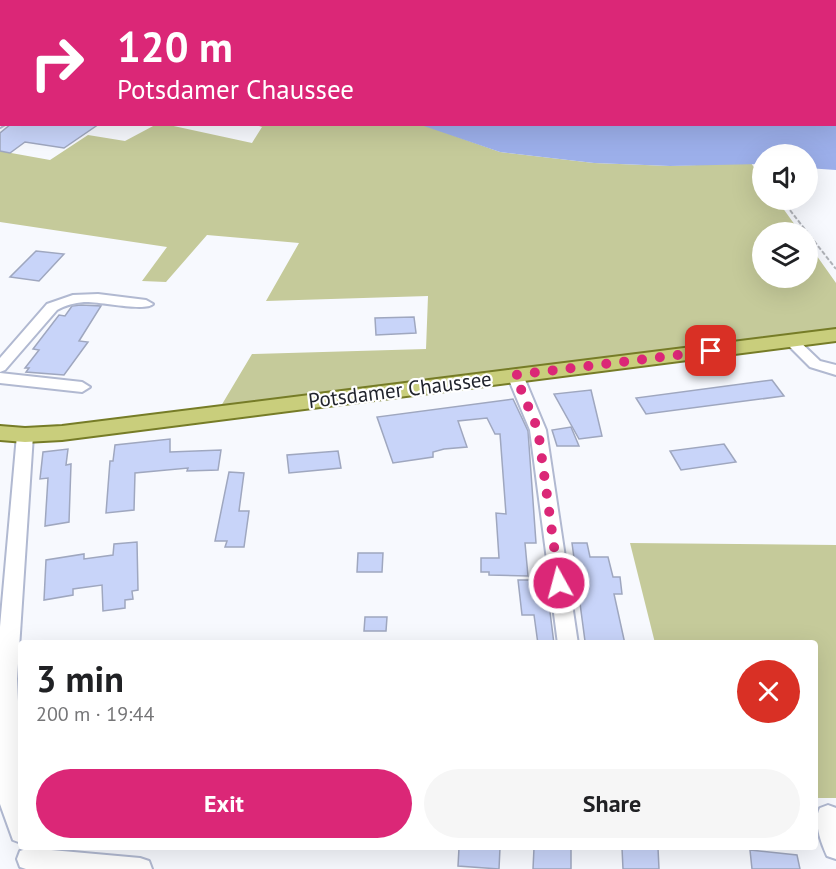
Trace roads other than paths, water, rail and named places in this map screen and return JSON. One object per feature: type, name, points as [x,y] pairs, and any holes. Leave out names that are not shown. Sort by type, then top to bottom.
[{"type":"main road","name":"Potsdamer Chaussee","points":[[0,433],[26,435],[62,433],[836,335]]},
{"type":"street","points":[[0,367],[52,307],[61,301],[80,298],[146,304]]},
{"type":"street","points":[[791,341],[815,364],[836,370]]},
{"type":"street","points":[[515,375],[538,430],[567,640]]},
{"type":"street","points":[[0,378],[82,387]]},
{"type":"street","points":[[18,824],[11,802],[3,679],[26,435]]},
{"type":"street","points":[[828,815],[836,848]]},
{"type":"street","points":[[28,858],[140,869]]},
{"type":"water","points":[[424,126],[836,126],[836,170],[818,169],[818,144],[752,144],[752,164],[670,166],[594,163],[500,152]]}]
